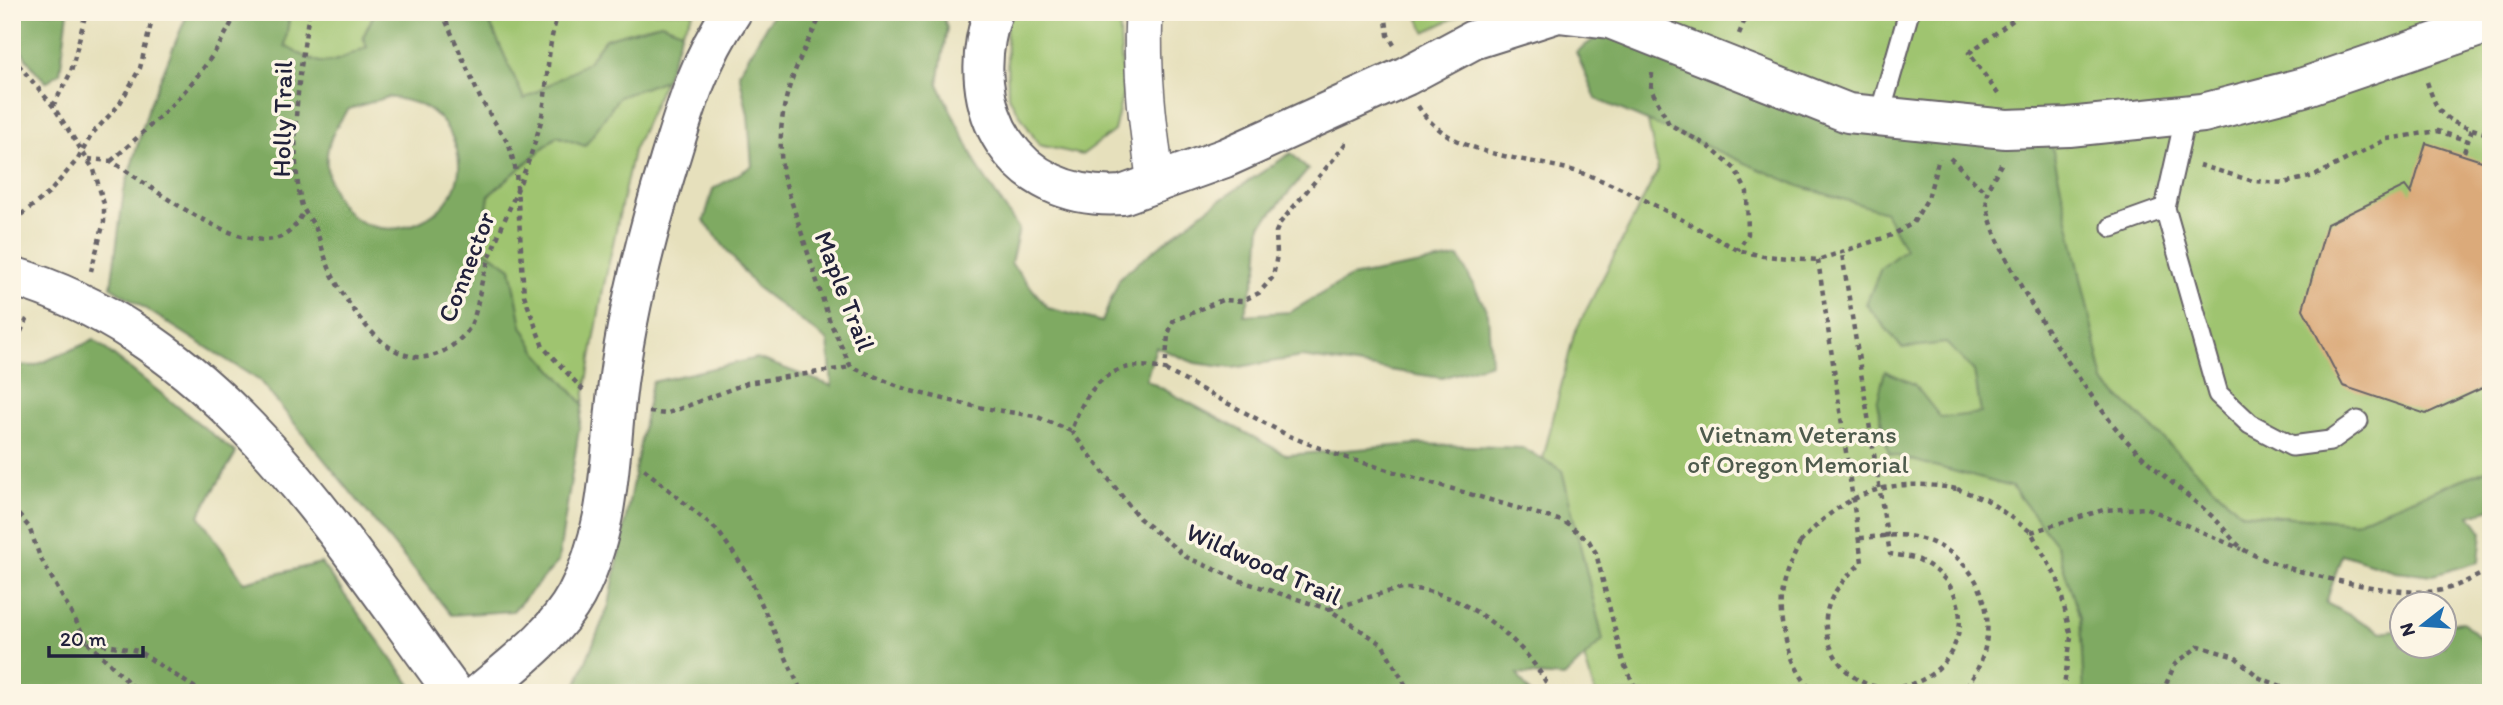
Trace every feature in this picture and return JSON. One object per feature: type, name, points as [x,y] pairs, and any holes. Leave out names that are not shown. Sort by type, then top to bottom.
[{"type":"street","points":[[480,693],[550,629],[575,597],[588,568],[599,537],[610,482],[616,401],[635,283],[698,72],[732,12]]},
{"type":"street","points":[[993,12],[984,40],[982,84],[995,128],[1018,158],[1054,186],[1087,196],[1122,195],[1225,158],[1355,99],[1473,40],[1558,13],[1610,19],[1828,107],[1879,117],[2006,129],[2069,127],[2203,113],[2304,87],[2491,23]]},
{"type":"street","points":[[1144,12],[1142,41],[1147,118],[1156,184]]},
{"type":"street","points":[[12,276],[80,300],[162,350],[208,387],[292,474],[454,693]]},
{"type":"lane","points":[[1879,117],[1909,12]]},
{"type":"lane","points":[[2186,114],[2165,208],[2218,394],[2250,424],[2292,446],[2330,441],[2358,421]]},
{"type":"lane","points":[[2112,227],[2165,208]]},
{"type":"path","points":[[53,106],[71,72],[86,12]]},
{"type":"path","points":[[12,216],[18,217],[48,194],[119,105],[139,68],[153,12]]},
{"type":"path","points":[[111,161],[177,102],[207,68],[237,12]]},
{"type":"path","name":"Holly Trail","points":[[309,12],[299,80],[296,159],[304,210],[313,223]]},
{"type":"path","points":[[442,12],[481,100],[509,145],[516,171],[524,295],[543,347],[587,394]]},
{"type":"path","points":[[518,195],[539,128],[552,31],[559,12]]},
{"type":"path","name":"Maple Trail","points":[[823,12],[792,72],[785,100],[780,155],[783,175],[830,322],[851,367],[911,391],[977,407],[1035,416],[1071,431]]},
{"type":"path","points":[[1385,12],[1388,35],[1397,50]]},
{"type":"path","points":[[2004,104],[1969,53],[2016,18]]},
{"type":"path","points":[[1661,39],[1652,69],[1651,89],[1657,106],[1668,124],[1708,146],[1735,169],[1747,192],[1748,234],[1738,250]]},
{"type":"path","points":[[12,57],[53,106],[88,159],[104,204],[104,222],[90,275],[80,300]]},
{"type":"path","points":[[2431,91],[2438,112],[2448,120],[2491,135]]},
{"type":"path","points":[[1412,96],[1424,116],[1458,142],[1591,176],[1738,250],[1763,256],[1818,260],[1892,235],[1913,223],[1928,198],[1941,149],[1987,194],[1993,226],[2011,271],[2080,379],[2119,431],[2161,476],[2213,517],[2245,551]]},
{"type":"path","points":[[1165,370],[1168,335],[1173,321],[1222,300],[1242,301],[1259,293],[1273,277],[1277,255],[1276,232],[1280,223],[1330,166],[1352,136],[1357,121],[1355,99]]},
{"type":"path","points":[[2463,155],[2472,129]]},
{"type":"path","points":[[2177,154],[2185,160],[2253,181],[2284,183],[2314,176],[2387,139],[2438,131],[2468,141]]},
{"type":"path","points":[[1987,194],[2005,155]]},
{"type":"path","points":[[88,159],[111,161],[240,237],[277,239],[295,228],[304,210]]},
{"type":"path","name":"Connector","points":[[313,223],[336,282],[370,332],[409,358],[432,357],[467,333],[502,220],[518,195]]},
{"type":"path","points":[[1818,260],[1862,562],[1836,586],[1826,610],[1826,631],[1832,651],[1843,668],[1860,681],[1880,688],[1901,690],[1930,679],[1945,665],[1956,647],[1961,627],[1958,606],[1950,586],[1937,571],[1919,559],[1890,554],[1842,254]]},
{"type":"path","points":[[1071,431],[1081,401],[1103,377],[1124,368],[1148,365],[1165,370],[1289,436],[1566,522],[1589,541],[1596,553],[1603,573],[1607,607],[1623,662],[1638,693]]},
{"type":"path","points":[[666,414],[747,383],[851,367]]},
{"type":"path","name":"Wildwood Trail","points":[[1071,431],[1139,518],[1186,556],[1241,581],[1328,609],[1382,644],[1410,693]]},
{"type":"path","points":[[638,462],[718,531],[741,564],[802,693]]},
{"type":"path","points":[[1814,693],[1793,660],[1781,615],[1782,590],[1800,543],[1833,508],[1866,494],[1914,483],[1957,489],[1986,499],[2031,532],[2058,580],[2071,637],[2063,693]]},
{"type":"path","points":[[12,507],[29,527],[40,557],[87,641],[139,693]]},
{"type":"path","points":[[2031,532],[2103,510],[2147,508],[2245,551],[2311,574],[2386,590],[2434,591],[2453,587],[2491,569]]},
{"type":"path","points":[[1860,538],[1914,537],[1952,554],[1965,566],[1985,599],[1988,617],[1986,654],[1977,675],[1961,693]]},
{"type":"path","points":[[1328,609],[1399,589],[1431,591],[1471,607],[1494,624],[1532,661],[1551,693]]},
{"type":"path","points":[[87,641],[138,651],[203,693]]},
{"type":"path","points":[[2162,693],[2175,664],[2199,646],[2235,657],[2260,678],[2300,693]]},
{"type":"green space","points":[[12,12],[68,12],[60,73],[46,82],[32,67],[17,42]]},
{"type":"green space","points":[[188,12],[290,12],[285,46],[309,59],[326,62],[367,47],[363,37],[375,12],[485,12],[524,99],[588,62],[605,39],[661,23],[682,31],[665,80],[619,97],[585,146],[557,136],[489,195],[482,248],[511,268],[522,326],[537,352],[583,404],[558,562],[513,611],[451,615],[260,381],[111,287],[124,191],[149,106]],"holes":[[[388,97],[416,103],[431,111],[450,133],[459,162],[455,188],[440,208],[420,222],[395,228],[370,226],[348,213],[332,188],[328,177],[328,146],[336,127],[349,109]]]},
{"type":"green space","points":[[290,12],[318,12],[319,16],[329,12],[375,12],[363,37],[367,47],[326,62],[309,59],[285,46]]},
{"type":"green space","points":[[485,12],[694,12],[682,31],[661,23],[605,39],[588,62],[524,100]]},
{"type":"green space","points":[[774,12],[942,12],[947,28],[938,84],[979,169],[1019,229],[1011,263],[1048,308],[1102,322],[1120,277],[1208,208],[1291,153],[1308,170],[1261,225],[1258,267],[1244,315],[1290,312],[1350,277],[1459,257],[1488,313],[1491,363],[1442,378],[1302,357],[1232,368],[1195,363],[1156,347],[1146,380],[1287,455],[1418,444],[1522,448],[1562,470],[1603,640],[1564,677],[1517,674],[1530,693],[573,693],[609,605],[652,382],[757,358],[832,386],[828,341],[756,287],[704,221],[713,189],[752,166],[748,115],[739,73]]},
{"type":"green space","points":[[1009,12],[1119,12],[1123,93],[1114,131],[1082,155],[1039,145],[1008,96],[1006,19]]},
{"type":"green space","points":[[1416,12],[1467,12],[1425,32]]},
{"type":"green space","name":"Vietnam Veterans of Oregon Memorial","points":[[1642,12],[2491,12],[2491,468],[2354,522],[2241,513],[2104,382],[2047,129],[2131,693],[1595,693],[1534,495],[1574,334],[1658,170],[1628,26]]},
{"type":"green space","points":[[1604,32],[1680,59],[2051,142],[2104,382],[2241,513],[2354,522],[2491,468],[2491,509],[2470,515],[2482,532],[2479,562],[2433,575],[2395,571],[2342,554],[2326,603],[2382,632],[2388,631],[2388,660],[2458,660],[2458,623],[2463,622],[2491,648],[2491,685],[2475,693],[2084,693],[2080,618],[2056,544],[2012,487],[1889,454],[1877,403],[1885,371],[1914,384],[1941,418],[1981,413],[1974,371],[1946,343],[1902,348],[1866,304],[1881,268],[1905,249],[1885,212],[1799,186],[1596,99],[1576,52]]},
{"type":"green space","points":[[665,80],[633,151],[603,290],[583,404],[537,352],[522,326],[511,268],[482,248],[489,195],[557,136],[605,114],[619,96]]},
{"type":"green space","points":[[94,340],[236,453],[199,515],[244,582],[321,563],[417,693],[12,693],[12,365],[34,366]]},
{"type":"building","points":[[2426,143],[2491,164],[2491,193],[2484,210],[2491,213],[2491,384],[2426,414],[2343,386],[2303,309],[2327,224],[2405,186],[2411,194]]}]
